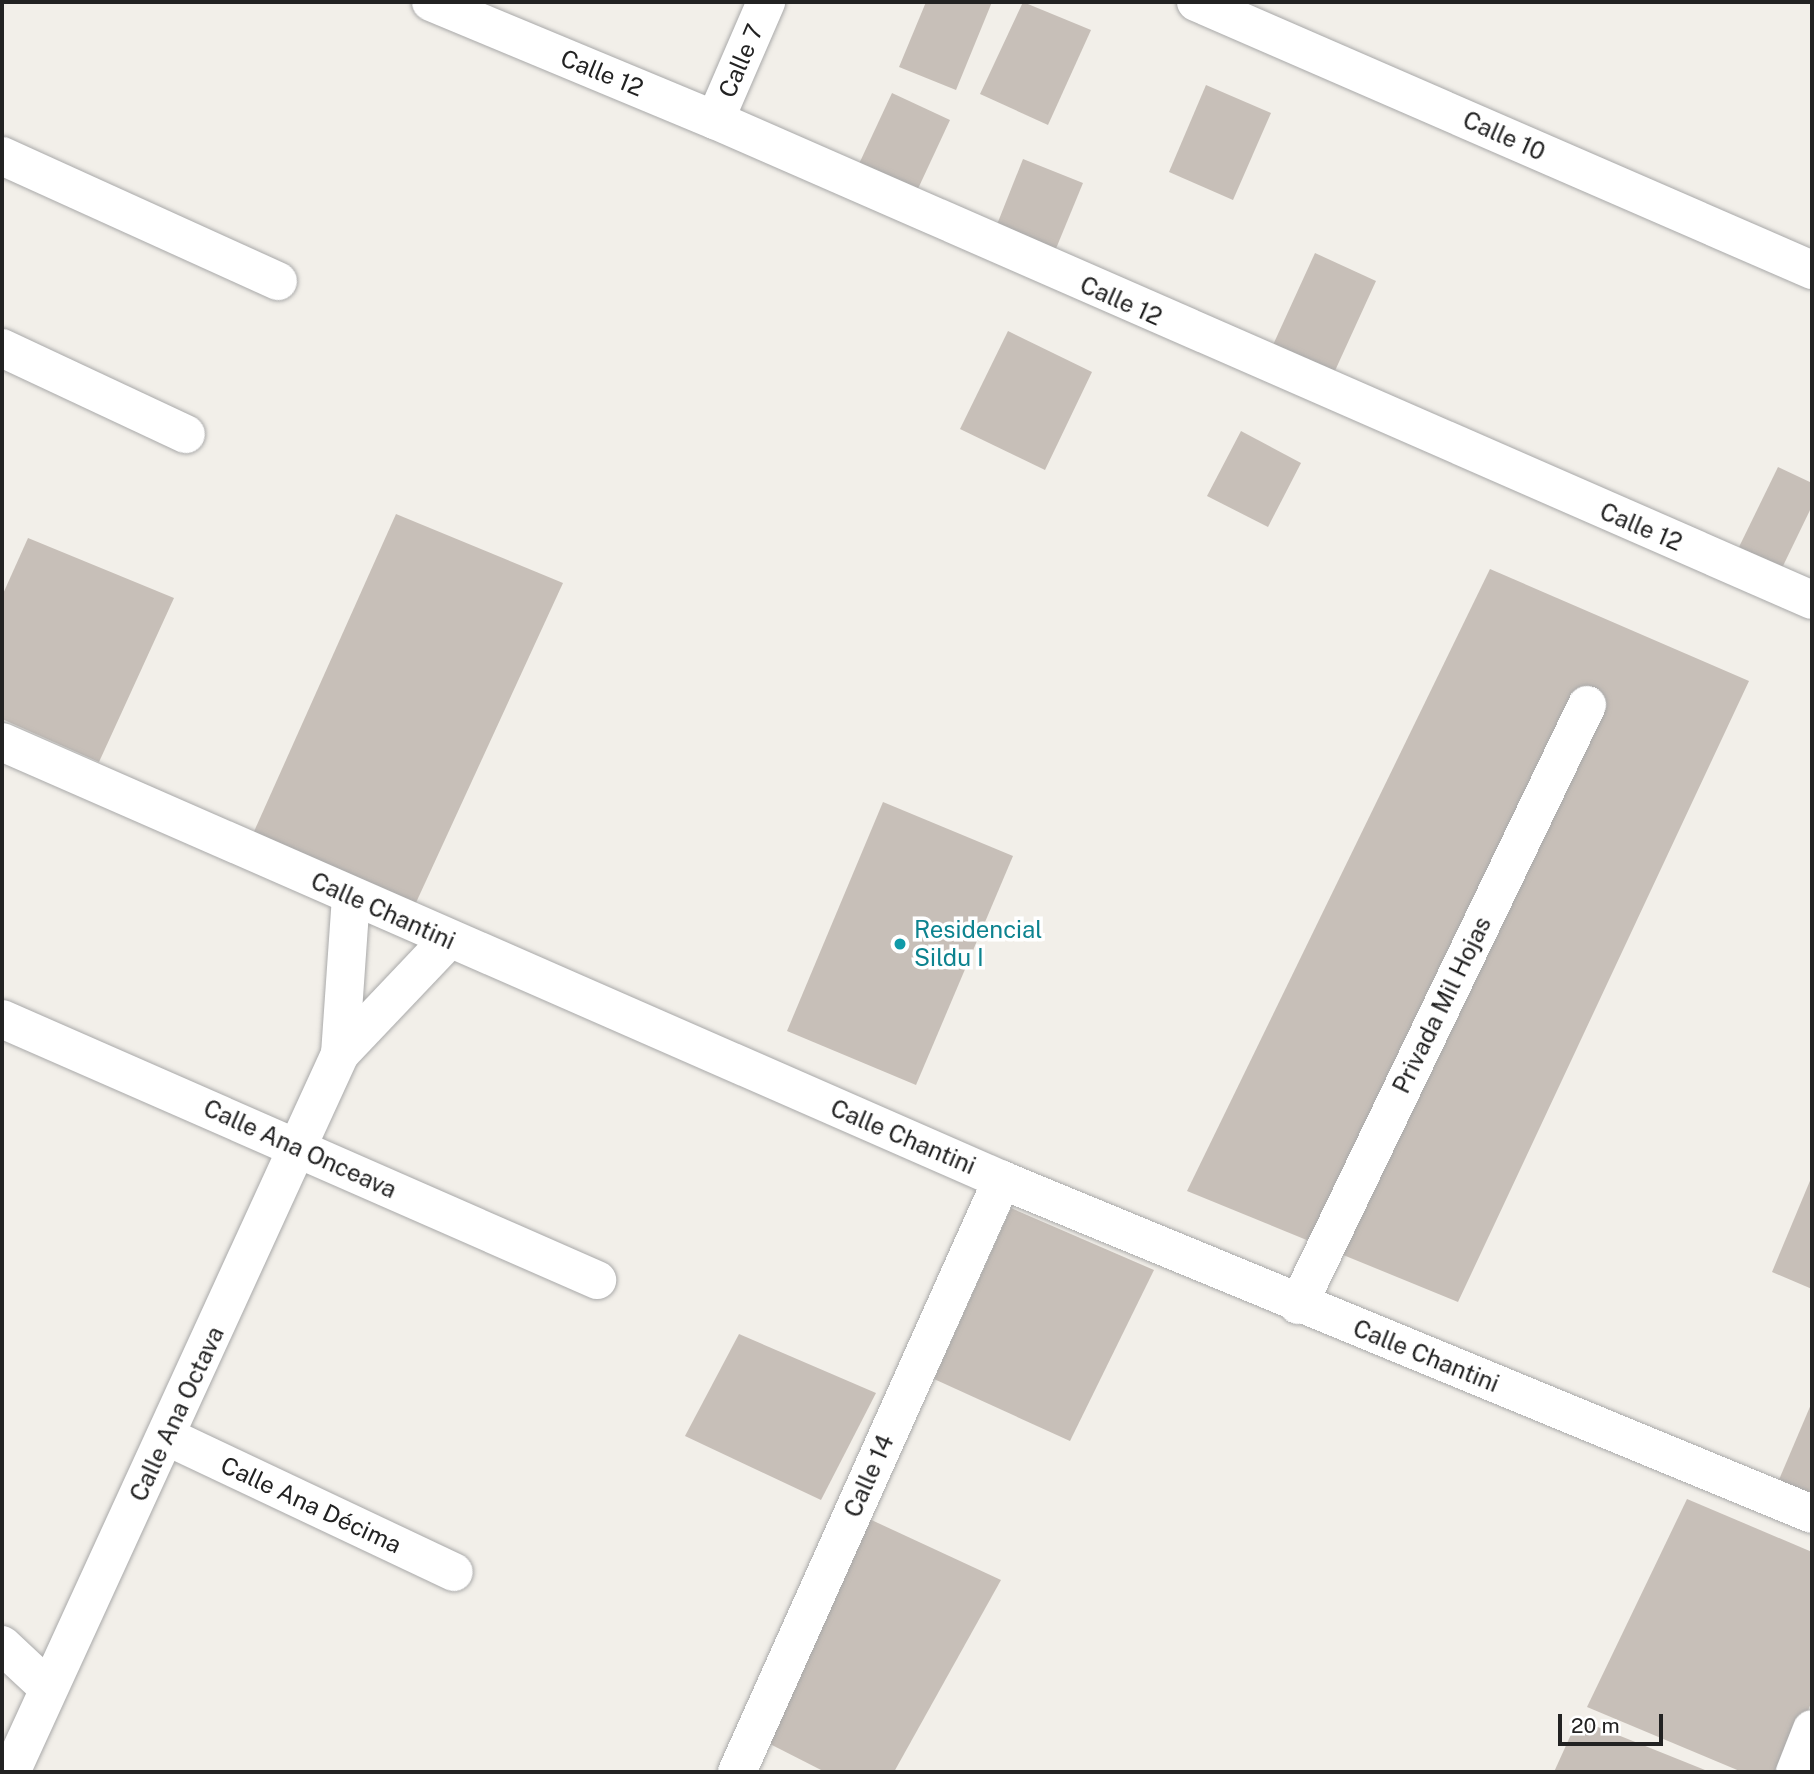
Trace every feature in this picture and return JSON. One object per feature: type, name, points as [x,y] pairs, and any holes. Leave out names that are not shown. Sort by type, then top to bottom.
[{"type":"street","name":"Calle 7","points":[[715,120],[766,2]]},
{"type":"street","name":"Calle 10","points":[[1196,2],[1812,270]]},
{"type":"street","name":"Calle 12","points":[[446,5],[1812,600]]},
{"type":"street","points":[[2,156],[278,281]]},
{"type":"street","points":[[2,348],[186,434]]},
{"type":"street","name":"Privada Mil Hojas","points":[[1298,1305],[1587,705]]},
{"type":"street","name":"Calle Chantini","points":[[2,742],[448,940],[1002,1180],[1298,1305],[1812,1514]]},
{"type":"street","name":"Calle Ana Octava","points":[[340,1054],[351,896]]},
{"type":"street","name":"Calle Ana Octava","points":[[11,1772],[47,1687],[168,1437],[340,1054],[448,940]]},
{"type":"street","name":"Calle Ana Onceava","points":[[2,1019],[597,1280]]},
{"type":"street","name":"Calle 14","points":[[737,1772],[1002,1180]]},
{"type":"street","name":"Calle Ana Décima","points":[[168,1437],[454,1572]]},
{"type":"street","points":[[2,1645],[47,1687]]},
{"type":"street","points":[[1795,1772],[1812,1729]]},
{"type":"building","points":[[926,2],[992,2],[956,90],[899,67]]},
{"type":"building","points":[[1023,2],[1091,30],[1048,125],[980,94]]},
{"type":"building","points":[[1206,85],[1271,113],[1233,200],[1169,172]]},
{"type":"building","points":[[892,93],[950,120],[916,193],[858,166]]},
{"type":"building","points":[[1023,159],[1083,183],[1055,251],[996,227]]},
{"type":"building","points":[[1315,253],[1376,281],[1328,386],[1267,358]]},
{"type":"building","points":[[1008,331],[1092,372],[1045,470],[960,429]]},
{"type":"building","points":[[1241,431],[1301,463],[1268,527],[1207,496]]},
{"type":"building","points":[[1778,467],[1812,483],[1812,506],[1782,568],[1739,547]]},
{"type":"building","points":[[396,514],[563,583],[414,907],[252,836]]},
{"type":"building","points":[[28,538],[174,598],[99,762],[2,719],[2,596]]},
{"type":"building","points":[[1490,569],[1749,681],[1458,1302],[1187,1191]]},
{"type":"building","name":"Residencial Sildu I","points":[[883,802],[1013,856],[916,1085],[787,1031]]},
{"type":"building","points":[[1812,1176],[1812,1289],[1772,1272]]},
{"type":"building","points":[[1011,1208],[1154,1270],[1070,1441],[934,1379]]},
{"type":"building","points":[[739,1334],[876,1393],[821,1500],[685,1436]]},
{"type":"building","points":[[1812,1402],[1812,1496],[1778,1482]]},
{"type":"building","points":[[1687,1499],[1812,1552],[1812,1701],[1782,1772],[1742,1772],[1587,1707]]},
{"type":"building","points":[[865,1517],[1001,1580],[894,1772],[825,1772],[768,1743]]},
{"type":"building","points":[[1578,1719],[1710,1772],[1554,1772]]},
{"type":"place","name":"Residencial Sildu I","points":[[900,944]]}]
